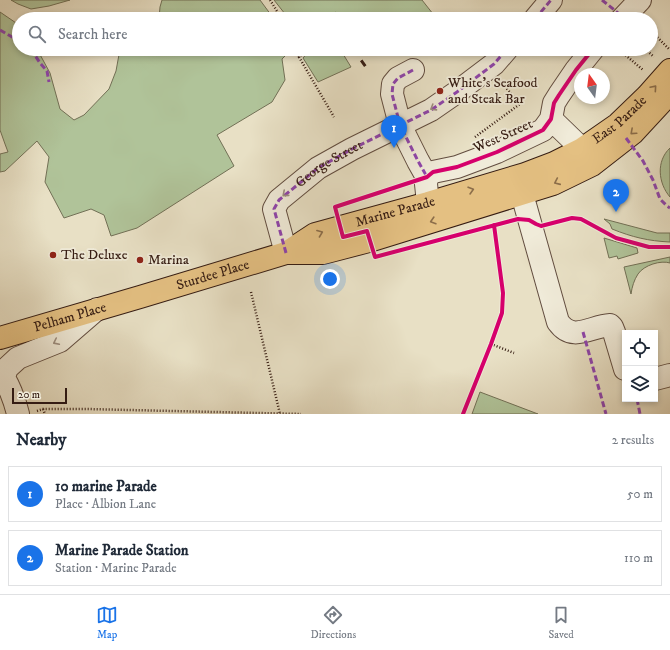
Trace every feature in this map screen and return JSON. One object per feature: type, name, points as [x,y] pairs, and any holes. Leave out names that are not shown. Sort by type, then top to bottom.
[{"type":"highway","name":"East Parade","points":[[587,157],[647,96],[666,82]]},
{"type":"highway","name":"Marine Parade","points":[[286,253],[322,253],[376,239],[554,184],[587,157]]},
{"type":"highway","name":"Marine Parade","points":[[286,253],[315,234],[428,203],[525,174],[554,163],[587,157]]},
{"type":"highway","name":"Sturdee Place","points":[[140,297],[286,253]]},
{"type":"highway","name":"Pelham Place","points":[[0,338],[140,297]]},
{"type":"street","points":[[541,12],[552,0]]},
{"type":"street","points":[[629,12],[640,0]]},
{"type":"street","name":"George Street","points":[[286,253],[274,209],[279,200],[318,168],[352,149],[431,110],[489,68],[501,56]]},
{"type":"street","name":"West Street","points":[[427,177],[433,172],[456,167],[497,152],[543,130],[551,119],[554,103],[587,56]]},
{"type":"street","points":[[413,70],[398,78],[393,84],[392,94],[400,125],[427,177],[426,184],[428,203]]},
{"type":"street","points":[[551,119],[587,157]]},
{"type":"street","points":[[522,194],[558,322],[563,329],[576,333],[610,325],[614,332],[624,366]]},
{"type":"street","points":[[25,413],[16,407],[2,374],[18,358],[60,341],[97,309]]},
{"type":"street","points":[[658,378],[670,375]]},
{"type":"path","points":[[270,0],[278,12]]},
{"type":"path","points":[[658,38],[670,50]]},
{"type":"path","points":[[300,56],[299,57],[334,117]]},
{"type":"path","points":[[627,56],[666,82]]},
{"type":"path","points":[[481,158],[469,142],[520,104],[489,68]]},
{"type":"path","points":[[251,292],[280,414]]},
{"type":"path","points":[[488,351],[493,338]]},
{"type":"path","points":[[491,344],[514,353]]},
{"type":"path","points":[[25,413],[43,409],[87,408],[301,414]]},
{"type":"path","points":[[43,409],[45,414]]},
{"type":"green space","points":[[11,0],[70,0],[31,9]]},
{"type":"green space","points":[[162,0],[260,0],[269,12],[160,12]]},
{"type":"green space","points":[[274,0],[422,0],[431,12],[336,12],[283,12]]},
{"type":"green space","points":[[0,12],[12,20],[12,56],[41,56],[50,73],[60,109],[74,120],[84,115],[109,89],[116,71],[119,56],[285,56],[282,59],[285,80],[272,102],[217,135],[234,166],[137,228],[111,236],[104,215],[91,209],[64,218],[45,182],[49,157],[37,141],[5,171],[0,172],[0,154],[8,152],[0,130]]},
{"type":"green space","points":[[305,56],[344,56],[351,67],[318,82],[303,58]]},
{"type":"green space","points":[[670,148],[670,197],[663,185],[660,172],[662,159]]},
{"type":"green space","points":[[604,219],[657,233],[670,233],[670,242],[647,240],[619,232],[612,229],[610,224]]},
{"type":"green space","points":[[604,238],[637,248],[638,253],[618,259],[617,256],[609,258]]},
{"type":"green space","points":[[670,257],[670,263],[662,262],[644,268],[634,281],[631,294],[624,267]]},
{"type":"green space","points":[[480,392],[538,414],[472,414]]},
{"type":"railway","points":[[358,56],[366,67]]},
{"type":"marked path","points":[[541,12],[551,0]]},
{"type":"marked path","points":[[602,0],[617,12]]},
{"type":"marked path","points":[[0,30],[12,37]]},
{"type":"marked path","points":[[36,56],[47,71],[49,82]]},
{"type":"marked path","points":[[286,253],[274,209],[279,200],[318,168],[352,149],[431,110],[494,64],[501,56]]},
{"type":"marked path","points":[[413,70],[398,78],[393,84],[392,94],[400,125],[427,177]]},
{"type":"marked path","points":[[626,138],[643,161],[653,180],[660,199],[670,208]]},
{"type":"marked path","points":[[583,332],[606,414]]},
{"type":"marked path","points":[[638,402],[640,414]]},
{"type":"cycle path","points":[[587,56],[554,103],[551,119],[543,130],[497,152],[457,167],[433,172],[427,177],[335,207],[343,237],[367,231],[375,257],[518,219],[529,220],[541,226],[572,218],[581,219],[616,238],[649,247],[670,247]]},
{"type":"cycle path","points":[[463,414],[502,313],[503,293],[494,225]]},
{"type":"place","name":"White's Seafood and Steak Bar","points":[[440,91]]},
{"type":"place","name":"10 marine Parade","points":[[394,148]]},
{"type":"place","name":"Marine Parade Station","points":[[616,212]]},
{"type":"place","name":"The Deluxe","points":[[53,255]]},
{"type":"place","name":"Marina","points":[[140,260]]}]
